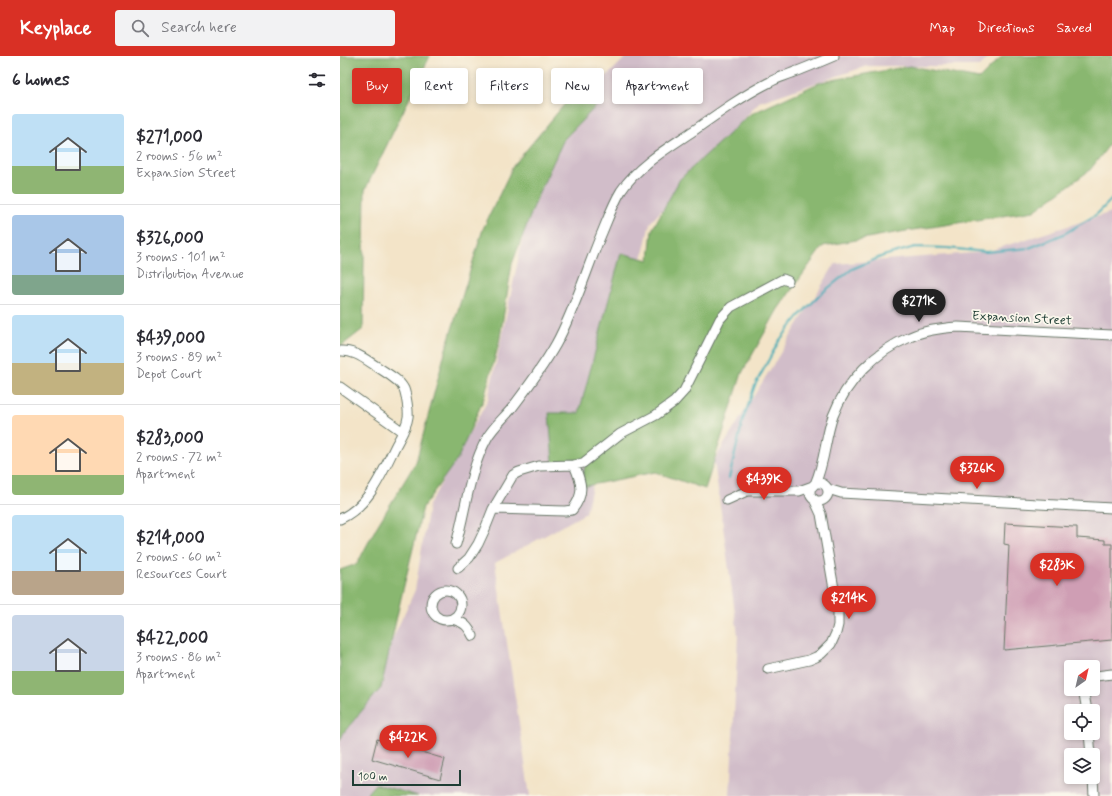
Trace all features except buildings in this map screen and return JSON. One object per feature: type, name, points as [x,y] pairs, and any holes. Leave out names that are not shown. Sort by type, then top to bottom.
[{"type":"street","points":[[456,544],[462,526],[467,495],[474,467],[488,436],[531,384],[545,363],[562,332],[616,201],[629,181],[641,168],[655,157],[740,99],[771,81],[834,56]]},
{"type":"street","points":[[458,568],[469,558],[478,544],[493,509],[512,475],[539,466],[574,465],[583,463],[620,434],[656,415],[674,402],[684,391],[720,319],[731,307],[783,279],[788,281]]},
{"type":"street","name":"Expansion Street","points":[[814,485],[821,472],[831,423],[838,405],[848,388],[877,356],[909,337],[929,331],[958,327],[1112,335]]},
{"type":"street","points":[[340,351],[356,354],[400,382],[405,391],[408,416],[403,432],[374,489],[349,515],[340,519]]},
{"type":"street","points":[[340,387],[403,432]]},
{"type":"street","points":[[493,509],[572,510],[581,492],[579,477],[574,465]]},
{"type":"street","points":[[821,472],[827,493],[821,514]]},
{"type":"street","points":[[727,500],[747,491],[799,491],[821,483],[827,493]]},
{"type":"street","points":[[768,669],[809,660],[821,654],[831,644],[838,625],[838,612],[821,514],[810,491],[814,485]]},
{"type":"street","points":[[799,491],[820,501],[827,493],[841,493],[1112,508]]},
{"type":"street","points":[[452,619],[463,622],[469,628],[473,636]]},
{"type":"street","points":[[1100,676],[1112,674]]},
{"type":"street","points":[[1093,784],[1094,796]]},
{"type":"shaded area","points":[[627,56],[990,56],[980,66],[867,66],[759,102],[650,223],[586,513],[495,563],[530,796],[340,796],[340,729],[371,686],[415,590],[429,505],[488,400],[534,186],[565,130],[584,104],[604,104],[604,79],[612,71],[612,104],[703,104],[703,68],[615,68]]},
{"type":"shaded area","points":[[1112,212],[1112,796],[730,796],[738,635],[714,461],[835,264],[986,252]]},
{"type":"green space","points":[[340,56],[430,56],[424,68],[410,68],[410,97],[365,190],[363,329],[340,347]]},
{"type":"green space","points":[[1002,56],[1112,56],[1112,141],[1090,170],[1034,211],[900,232],[823,246],[778,309],[742,373],[705,489],[655,472],[581,487],[586,460],[553,462],[549,413],[579,413],[621,253],[649,260],[652,230],[680,179],[749,115],[821,82],[910,66],[979,79]]},
{"type":"green space","points":[[565,104],[598,104],[564,139],[538,195],[512,264],[499,343],[484,398],[458,458],[423,507],[381,688],[344,732],[340,741],[340,570],[357,564],[376,528],[416,462],[445,352],[483,229],[513,166]]},
{"type":"green space","points":[[375,784],[418,796],[367,796],[368,792]]},
{"type":"waterway","points":[[729,478],[743,420],[755,385],[779,341],[799,316],[822,293],[852,269],[883,256],[915,247],[947,248],[986,252],[1029,248],[1064,234],[1097,214],[1112,199]]}]
